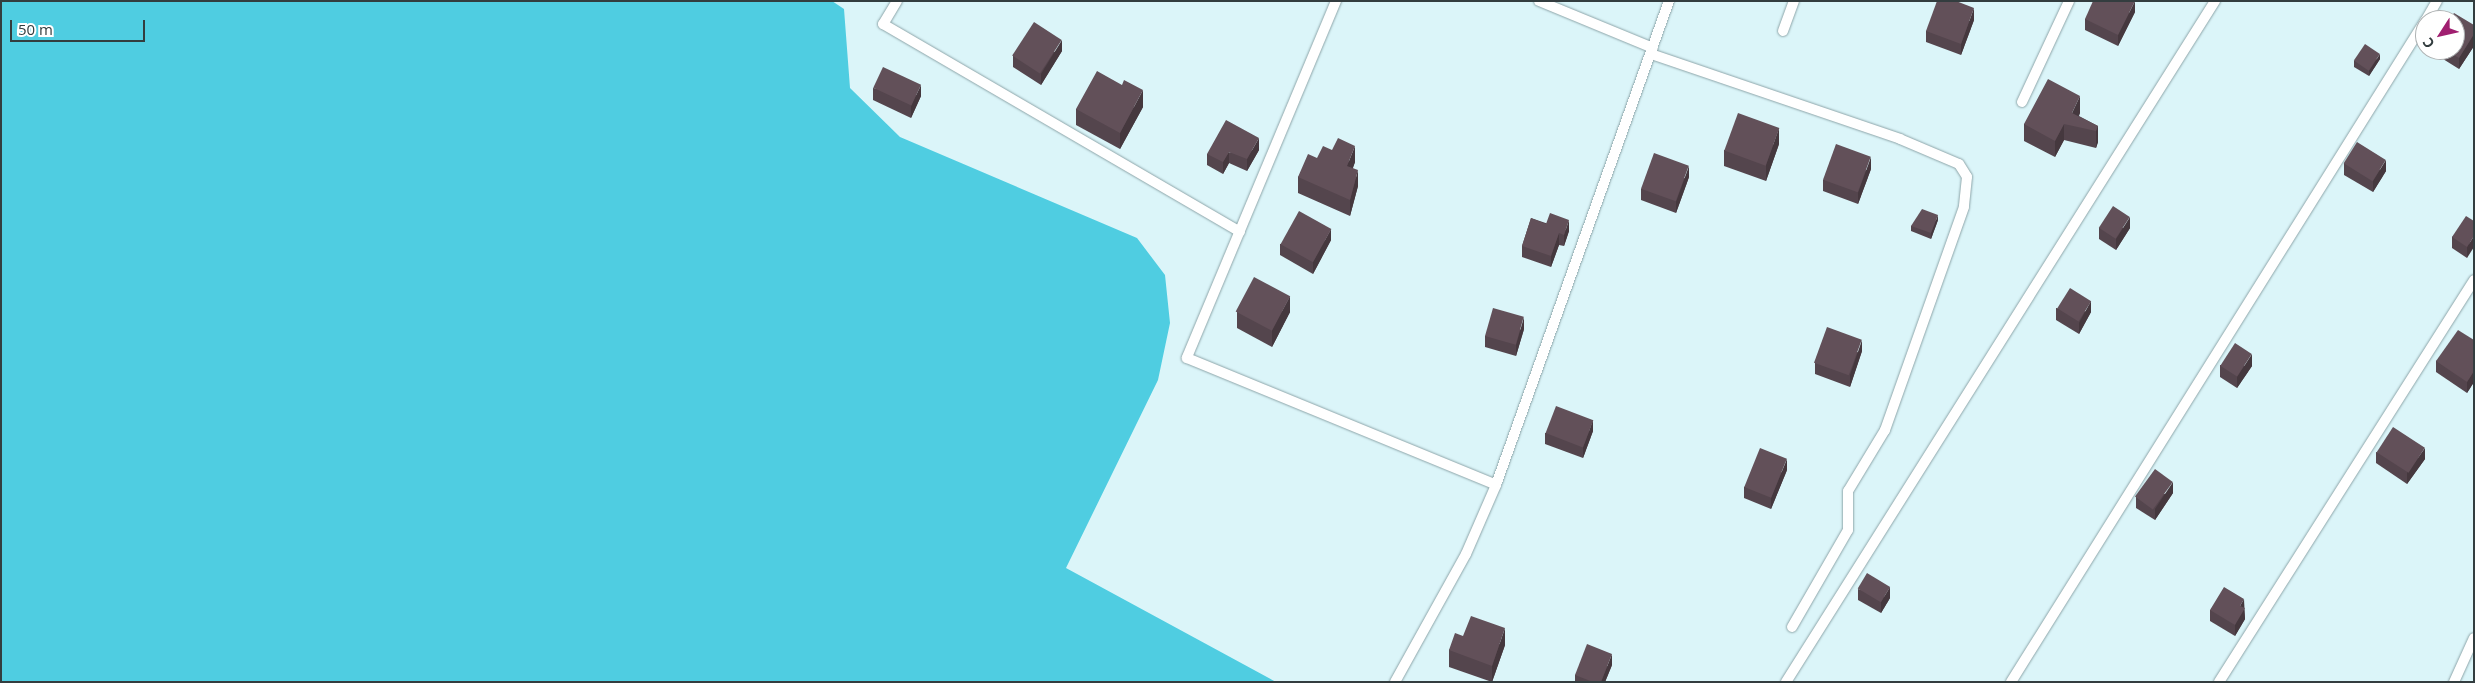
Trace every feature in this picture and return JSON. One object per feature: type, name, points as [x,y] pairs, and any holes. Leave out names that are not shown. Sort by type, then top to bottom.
[{"type":"lane","points":[[897,1],[883,24],[1240,232]]},
{"type":"lane","points":[[1336,1],[1187,358],[1496,484]]},
{"type":"lane","points":[[1538,1],[1652,51],[1900,139],[1959,164],[1967,177],[1964,207],[1884,430],[1848,491],[1848,530],[1792,627]]},
{"type":"lane","points":[[1395,682],[1466,554],[1496,484],[1669,1]]},
{"type":"lane","points":[[1783,31],[1794,1]]},
{"type":"lane","points":[[2022,102],[2069,1]]},
{"type":"lane","points":[[1786,682],[2215,1]]},
{"type":"lane","points":[[2011,682],[2415,37]]},
{"type":"lane","points":[[2219,682],[2474,280]]},
{"type":"lane","points":[[2454,682],[2474,638]]},
{"type":"shaded area","points":[[1,1],[832,1],[844,9],[850,88],[900,137],[1137,238],[1165,275],[1170,323],[1158,380],[1066,568],[1276,682],[1,682]]},
{"type":"building","points":[[1937,1],[1956,1],[1974,8],[1961,44],[1926,31]]},
{"type":"building","points":[[2093,1],[2135,1],[2118,35],[2085,19]]},
{"type":"building","points":[[2465,20],[2474,25],[2474,34],[2465,48]]},
{"type":"building","points":[[1034,22],[1062,40],[1040,74],[1012,56]]},
{"type":"building","points":[[2365,44],[2380,54],[2369,71],[2354,61]]},
{"type":"building","points":[[883,67],[921,85],[911,106],[873,88]]},
{"type":"building","points":[[1097,71],[1122,85],[1124,80],[1143,90],[1120,133],[1076,109]]},
{"type":"building","points":[[2048,79],[2080,96],[2072,113],[2098,126],[2096,131],[2064,124],[2055,141],[2024,124]]},
{"type":"building","points":[[1738,113],[1779,128],[1766,166],[1724,151]]},
{"type":"building","points":[[1226,120],[1259,138],[1247,159],[1229,152],[1223,162],[1207,154]]},
{"type":"building","points":[[1338,138],[1355,146],[1347,166],[1358,170],[1350,200],[1298,177],[1308,154],[1317,158],[1323,146],[1332,150]]},
{"type":"building","points":[[2357,142],[2386,160],[2373,181],[2344,163]]},
{"type":"building","points":[[1836,144],[1871,157],[1858,192],[1823,180]]},
{"type":"building","points":[[1654,153],[1689,166],[1676,201],[1641,189]]},
{"type":"building","points":[[2113,206],[2130,217],[2116,239],[2099,228]]},
{"type":"building","points":[[1922,209],[1938,215],[1931,233],[1911,226]]},
{"type":"building","points":[[1299,211],[1331,229],[1313,262],[1281,244]]},
{"type":"building","points":[[1550,213],[1569,220],[1564,235],[1559,233],[1551,256],[1522,246],[1531,218],[1546,224]]},
{"type":"building","points":[[2466,216],[2474,221],[2474,236],[2467,247],[2452,237]]},
{"type":"building","points":[[1254,277],[1290,296],[1272,331],[1236,311]]},
{"type":"building","points":[[2070,288],[2091,301],[2078,322],[2057,308]]},
{"type":"building","points":[[1493,308],[1524,317],[1516,345],[1485,336]]},
{"type":"building","points":[[1827,327],[1862,340],[1849,375],[1814,363]]},
{"type":"building","points":[[2458,330],[2474,340],[2474,371],[2467,382],[2436,361]]},
{"type":"building","points":[[2235,343],[2252,354],[2237,377],[2220,366]]},
{"type":"building","points":[[1556,406],[1593,420],[1583,447],[1546,433]]},
{"type":"building","points":[[2393,427],[2425,448],[2409,473],[2377,452]]},
{"type":"building","points":[[1760,448],[1787,459],[1771,498],[1744,487]]},
{"type":"building","points":[[2155,469],[2173,482],[2153,509],[2135,497]]},
{"type":"building","points":[[1867,573],[1890,587],[1881,602],[1858,588]]},
{"type":"building","points":[[2224,587],[2244,599],[2240,606],[2245,608],[2235,625],[2210,610]]},
{"type":"building","points":[[1471,616],[1505,628],[1492,666],[1449,650],[1455,633],[1463,636]]},
{"type":"building","points":[[1587,644],[1612,654],[1601,682],[1593,682],[1575,675]]}]
